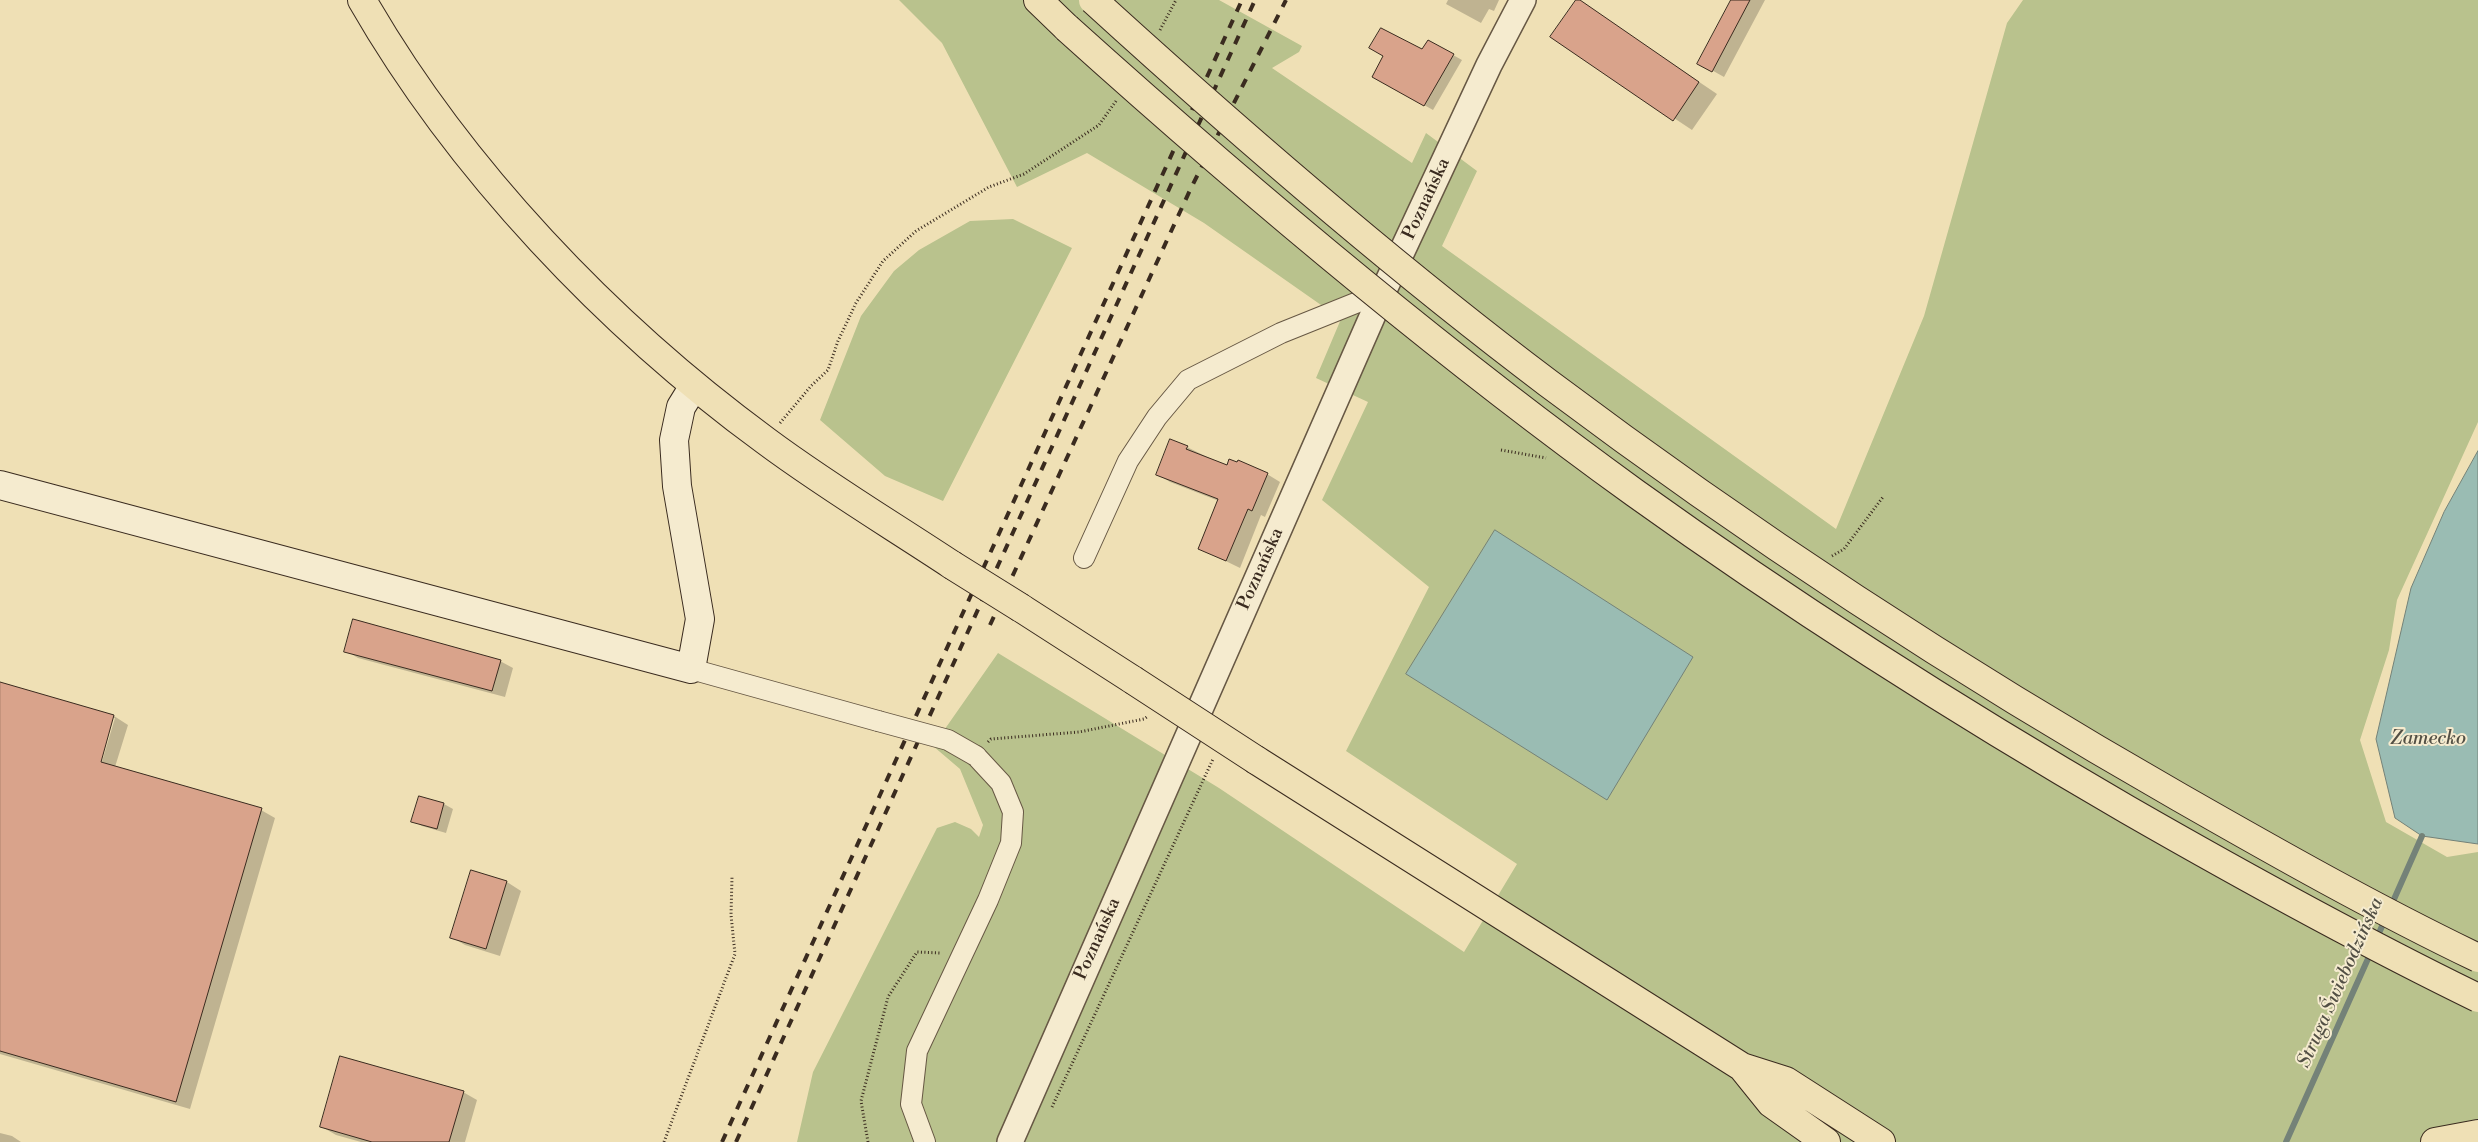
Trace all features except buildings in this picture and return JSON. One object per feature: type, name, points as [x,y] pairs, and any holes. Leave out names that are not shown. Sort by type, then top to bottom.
[{"type":"main road","points":[[362,0],[442,121],[542,241],[584,284],[694,386],[766,442],[952,565],[1256,760],[1742,1067],[1786,1081],[1881,1142]]},
{"type":"main road","points":[[1038,0],[1148,101],[1356,277],[1523,410],[1727,558],[1884,663],[2048,763],[2238,873],[2478,998]]},
{"type":"main road","points":[[1093,0],[1264,152],[1440,298],[1545,381],[1748,528],[1915,639],[2089,746],[2257,842],[2478,958]]},
{"type":"main road","points":[[0,485],[691,669],[700,618],[677,486],[674,440],[681,407],[694,386]]},
{"type":"main road","points":[[1742,1067],[1771,1104],[1826,1142]]},
{"type":"main road","points":[[2435,1142],[2478,1134]]},
{"type":"street","name":"Poznańska","points":[[1010,1142],[1384,292],[1489,66],[1523,0]]},
{"type":"street","points":[[1084,558],[1128,461],[1158,417],[1188,380],[1281,333],[1384,292]]},
{"type":"street","points":[[691,669],[948,740],[976,756],[1001,783],[1013,812],[1011,843],[988,900],[917,1051],[911,1104],[925,1142]]},
{"type":"path","points":[[1159,32],[1176,0]]},
{"type":"path","points":[[766,442],[811,386],[828,370],[838,341],[852,311],[883,261],[916,231],[989,187],[1024,174],[1099,125],[1120,94]]},
{"type":"path","points":[[664,1142],[735,954],[732,878]]},
{"type":"path","points":[[868,1142],[861,1100],[888,996],[917,952],[962,954]]},
{"type":"green space","points":[[899,0],[1219,0],[1302,46],[1299,52],[1272,68],[1412,163],[1426,133],[1477,171],[1442,246],[1836,529],[1924,316],[2007,23],[2023,0],[2478,0],[2478,422],[2397,600],[2389,650],[2360,740],[2386,822],[2447,857],[2478,852],[2478,1142],[797,1142],[813,1072],[937,828],[955,822],[971,829],[979,837],[983,825],[960,769],[933,746],[998,653],[1219,788],[1464,952],[1517,864],[1346,751],[1429,587],[1322,500],[1368,402],[1316,378],[1341,319],[1204,223],[1087,153],[1017,187],[942,43]]},
{"type":"green space","points":[[1013,219],[1072,248],[943,501],[885,476],[820,420],[861,316],[894,271],[919,250],[970,221]]},
{"type":"water","name":"Zamecko","points":[[2478,451],[2478,844],[2422,836],[2395,818],[2376,739],[2411,588],[2444,512]]},
{"type":"water","points":[[1495,530],[1693,657],[1607,800],[1406,674]]},
{"type":"waterway","name":"Struga Świebodzińska","points":[[2391,906],[2422,836]]},
{"type":"waterway","name":"Struga Świebodzińska","points":[[2376,940],[2386,917]]},
{"type":"waterway","name":"Struga Świebodzińska","points":[[2286,1142],[2371,952]]},
{"type":"railway","points":[[722,1142],[1242,0]]},
{"type":"railway","points":[[736,1142],[1255,0]]},
{"type":"railway","points":[[990,625],[1191,188],[1286,0]]}]
